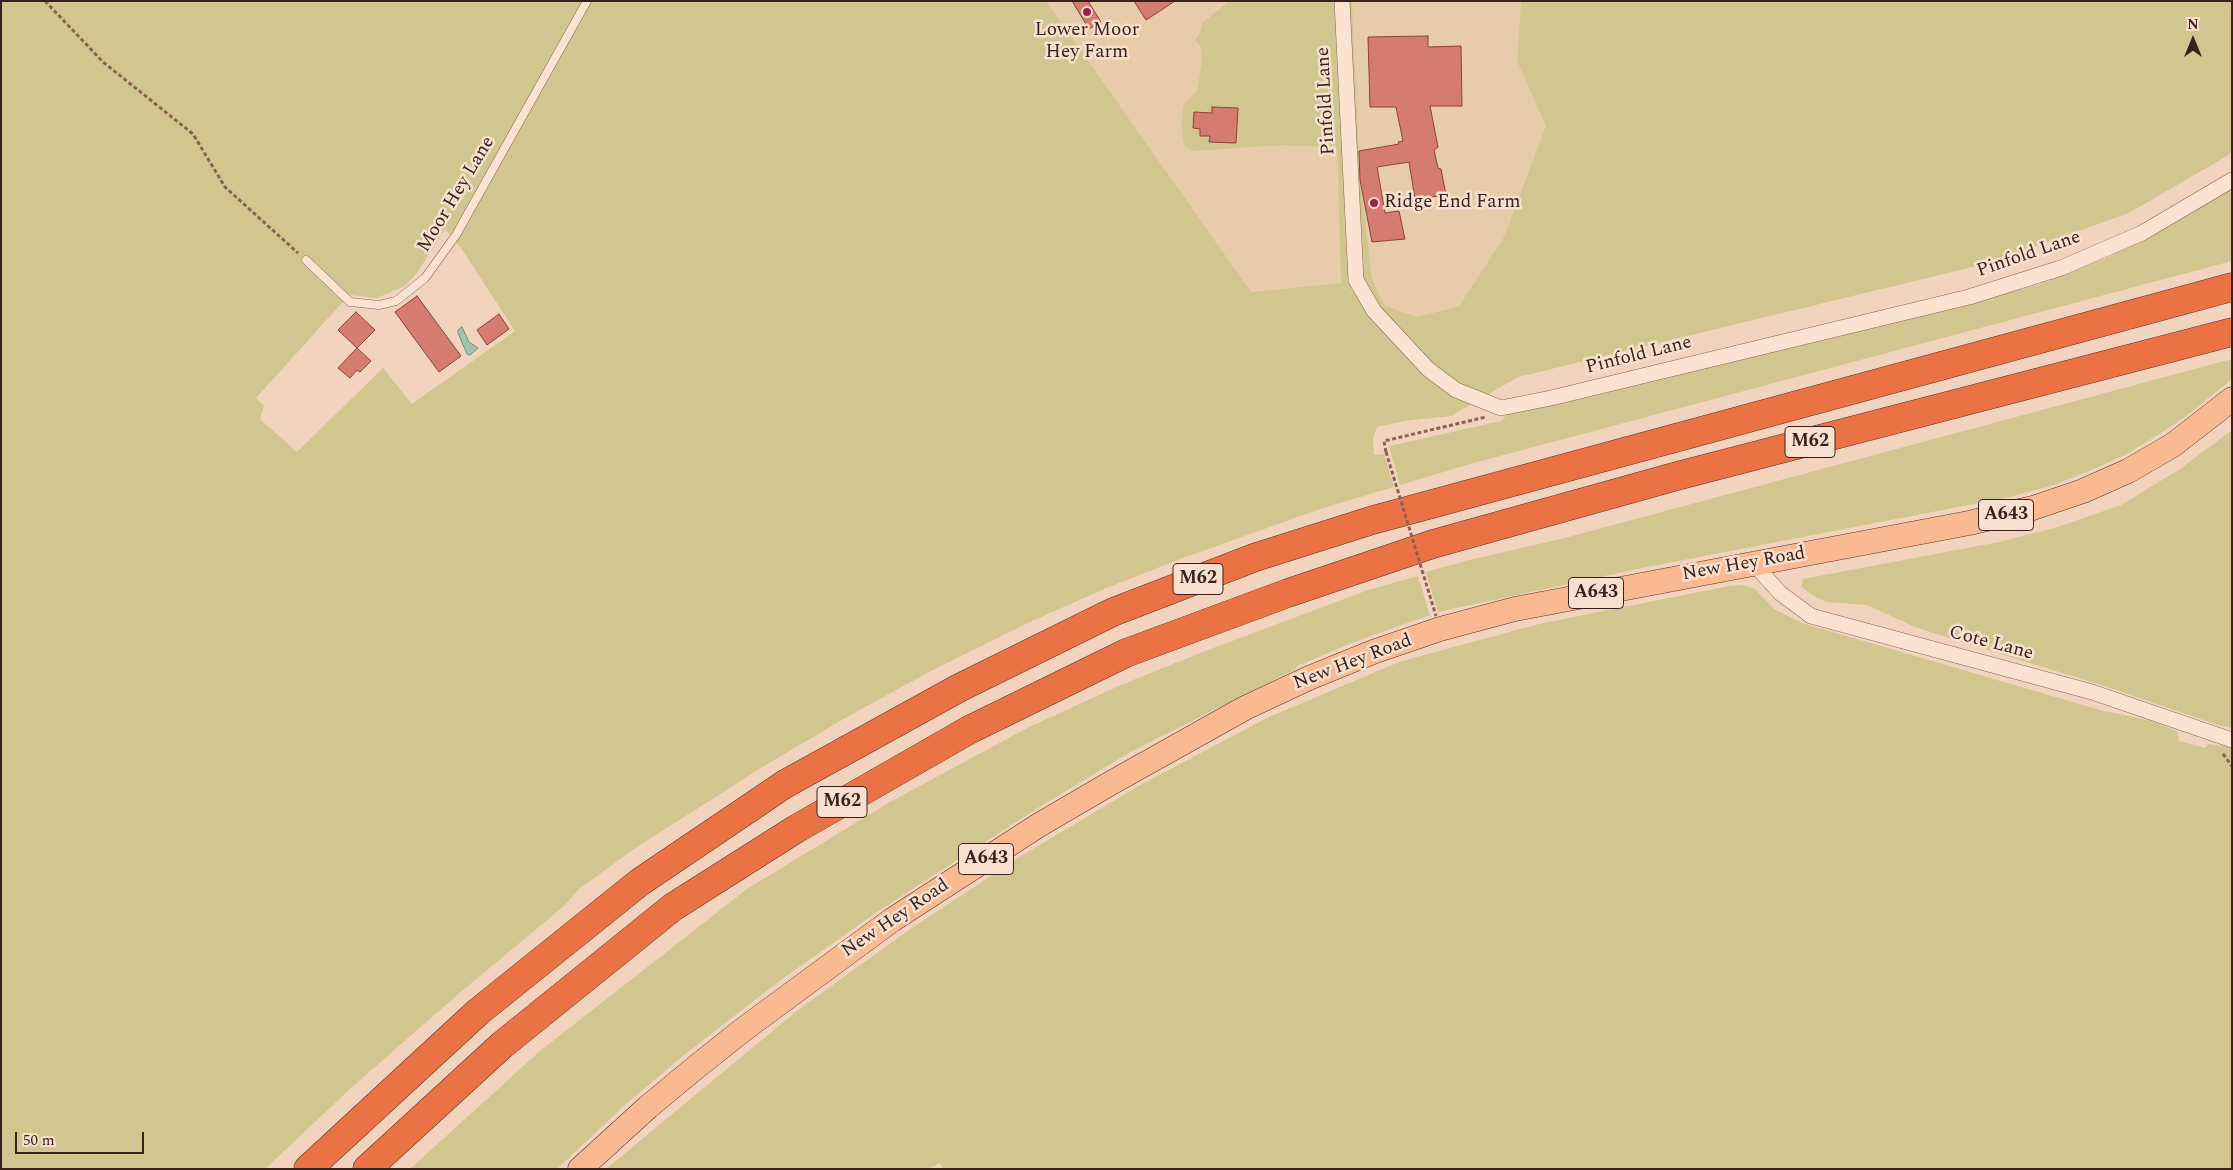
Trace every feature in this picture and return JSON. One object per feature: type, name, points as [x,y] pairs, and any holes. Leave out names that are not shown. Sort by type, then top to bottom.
[{"type":"highway","name":"M62","points":[[308,1169],[478,1012],[640,882],[785,784],[959,688],[1113,612],[1256,557],[1373,520],[2232,287]]},
{"type":"highway","name":"M62","points":[[368,1169],[502,1046],[673,908],[796,829],[960,735],[1126,653],[1288,592],[1433,544],[1677,476],[2232,332]]},
{"type":"main road","name":"New Hey Road","points":[[580,1169],[648,1107],[744,1028],[892,920],[1040,825],[1245,708],[1309,678],[1373,652],[1476,619],[1627,587],[1970,523],[2033,508],[2083,491],[2128,471],[2173,445],[2232,399]]},
{"type":"street","name":"Pinfold Lane","points":[[1342,1],[1356,280],[1374,310],[1428,370],[1456,390],[1501,408],[1551,398],[1978,294],[2061,268],[2142,233],[2232,180]]},
{"type":"street","name":"Cote Lane","points":[[1754,564],[1780,593],[1811,616],[2092,692],[2232,740]]},
{"type":"lane","name":"Moor Hey Lane","points":[[306,260],[350,302],[379,305],[396,301],[425,278],[456,235],[587,1]]},
{"type":"path","points":[[45,1],[103,62],[193,134],[226,187],[306,260]]},
{"type":"path","points":[[1436,616],[1384,441],[1482,420],[1501,408]]},
{"type":"shaded area","points":[[1,1],[1046,1],[1251,292],[1341,283],[1337,148],[1282,145],[1193,151],[1184,145],[1181,123],[1184,104],[1197,91],[1202,60],[1200,46],[1195,40],[1200,32],[1202,23],[1229,1],[1352,1],[1360,176],[1372,278],[1384,305],[1417,317],[1459,306],[1504,237],[1546,126],[1517,61],[1521,1],[2232,1],[2232,153],[2129,213],[1989,263],[1518,377],[1451,416],[1404,421],[1377,427],[1373,438],[1374,455],[1384,454],[1394,487],[1323,508],[1183,558],[1109,587],[1032,621],[931,671],[847,717],[764,766],[634,849],[579,889],[564,906],[456,996],[351,1088],[265,1169],[1,1169]],"holes":[[[445,229],[461,248],[515,331],[412,404],[383,368],[297,452],[260,419],[264,406],[256,398],[349,295],[377,298],[405,286],[417,273]]]},
{"type":"shaded area","name":"Lower Moor Hey Farm","points":[[1046,1],[1229,1],[1202,23],[1200,32],[1195,40],[1200,46],[1202,60],[1197,91],[1184,104],[1282,145],[1337,148],[1342,283],[1250,292]]},
{"type":"shaded area","name":"Ridge End Farm","points":[[1352,1],[1521,1],[1517,61],[1547,126],[1504,237],[1459,306],[1417,317],[1384,305],[1372,278],[1360,176]]},
{"type":"shaded area","points":[[2232,188],[2232,261],[1470,464],[1400,485],[1389,446],[1501,421],[1509,412],[1609,392],[1945,310],[2041,284],[2109,257],[2162,229]]},
{"type":"shaded area","points":[[462,327],[469,342],[478,348],[470,355],[467,354],[458,333],[458,330]]},
{"type":"shaded area","points":[[2232,359],[2232,379],[2185,417],[2153,438],[2125,455],[2089,471],[2054,485],[2010,497],[1637,569],[1438,612],[1426,572],[1561,539]]},
{"type":"shaded area","points":[[2232,430],[2232,728],[1917,628],[1867,605],[1826,602],[1810,594],[1801,586],[1803,579],[1994,543],[2058,527],[2121,505],[2180,469]]},
{"type":"shaded area","points":[[1418,576],[1430,615],[1354,642],[1297,666],[1296,669],[1134,750],[1041,806],[877,912],[778,982],[684,1055],[626,1104],[557,1169],[410,1169],[540,1051],[747,889],[890,802],[1029,727],[1121,685],[1200,653],[1368,590]]},
{"type":"shaded area","points":[[1743,585],[1755,589],[1774,609],[1802,623],[2100,710],[2152,721],[2177,731],[2179,741],[2205,748],[2208,744],[2232,747],[2232,1169],[943,1169],[940,1163],[928,1169],[606,1169],[798,1010],[909,930],[1021,856],[1142,784],[1267,718],[1399,662],[1539,624],[1729,586]]},
{"type":"building","name":"Lower Moor Hey Farm","points":[[1072,1],[1088,1],[1101,22],[1089,29]]},
{"type":"building","points":[[1134,1],[1175,1],[1146,20]]},
{"type":"building","points":[[1428,36],[1428,47],[1461,46],[1462,106],[1430,106],[1438,147],[1434,150],[1438,168],[1441,169],[1446,195],[1415,199],[1409,162],[1377,167],[1385,213],[1399,211],[1405,239],[1372,242],[1360,180],[1359,151],[1399,144],[1398,142],[1403,141],[1396,107],[1370,107],[1368,37]]},
{"type":"building","points":[[1212,107],[1238,108],[1236,143],[1209,142],[1210,136],[1200,136],[1200,129],[1193,128],[1194,112],[1212,113]]},
{"type":"building","points":[[417,296],[461,356],[439,372],[395,312]]},
{"type":"building","points":[[356,312],[375,330],[357,348],[338,330]]},
{"type":"building","points":[[499,314],[509,329],[487,345],[477,330]]},
{"type":"building","points":[[357,348],[371,361],[360,372],[357,370],[350,378],[338,368]]},
{"type":"place","name":"Lower Moor Hey Farm","points":[[1087,12]]},
{"type":"place","name":"Ridge End Farm","points":[[1374,203]]}]
